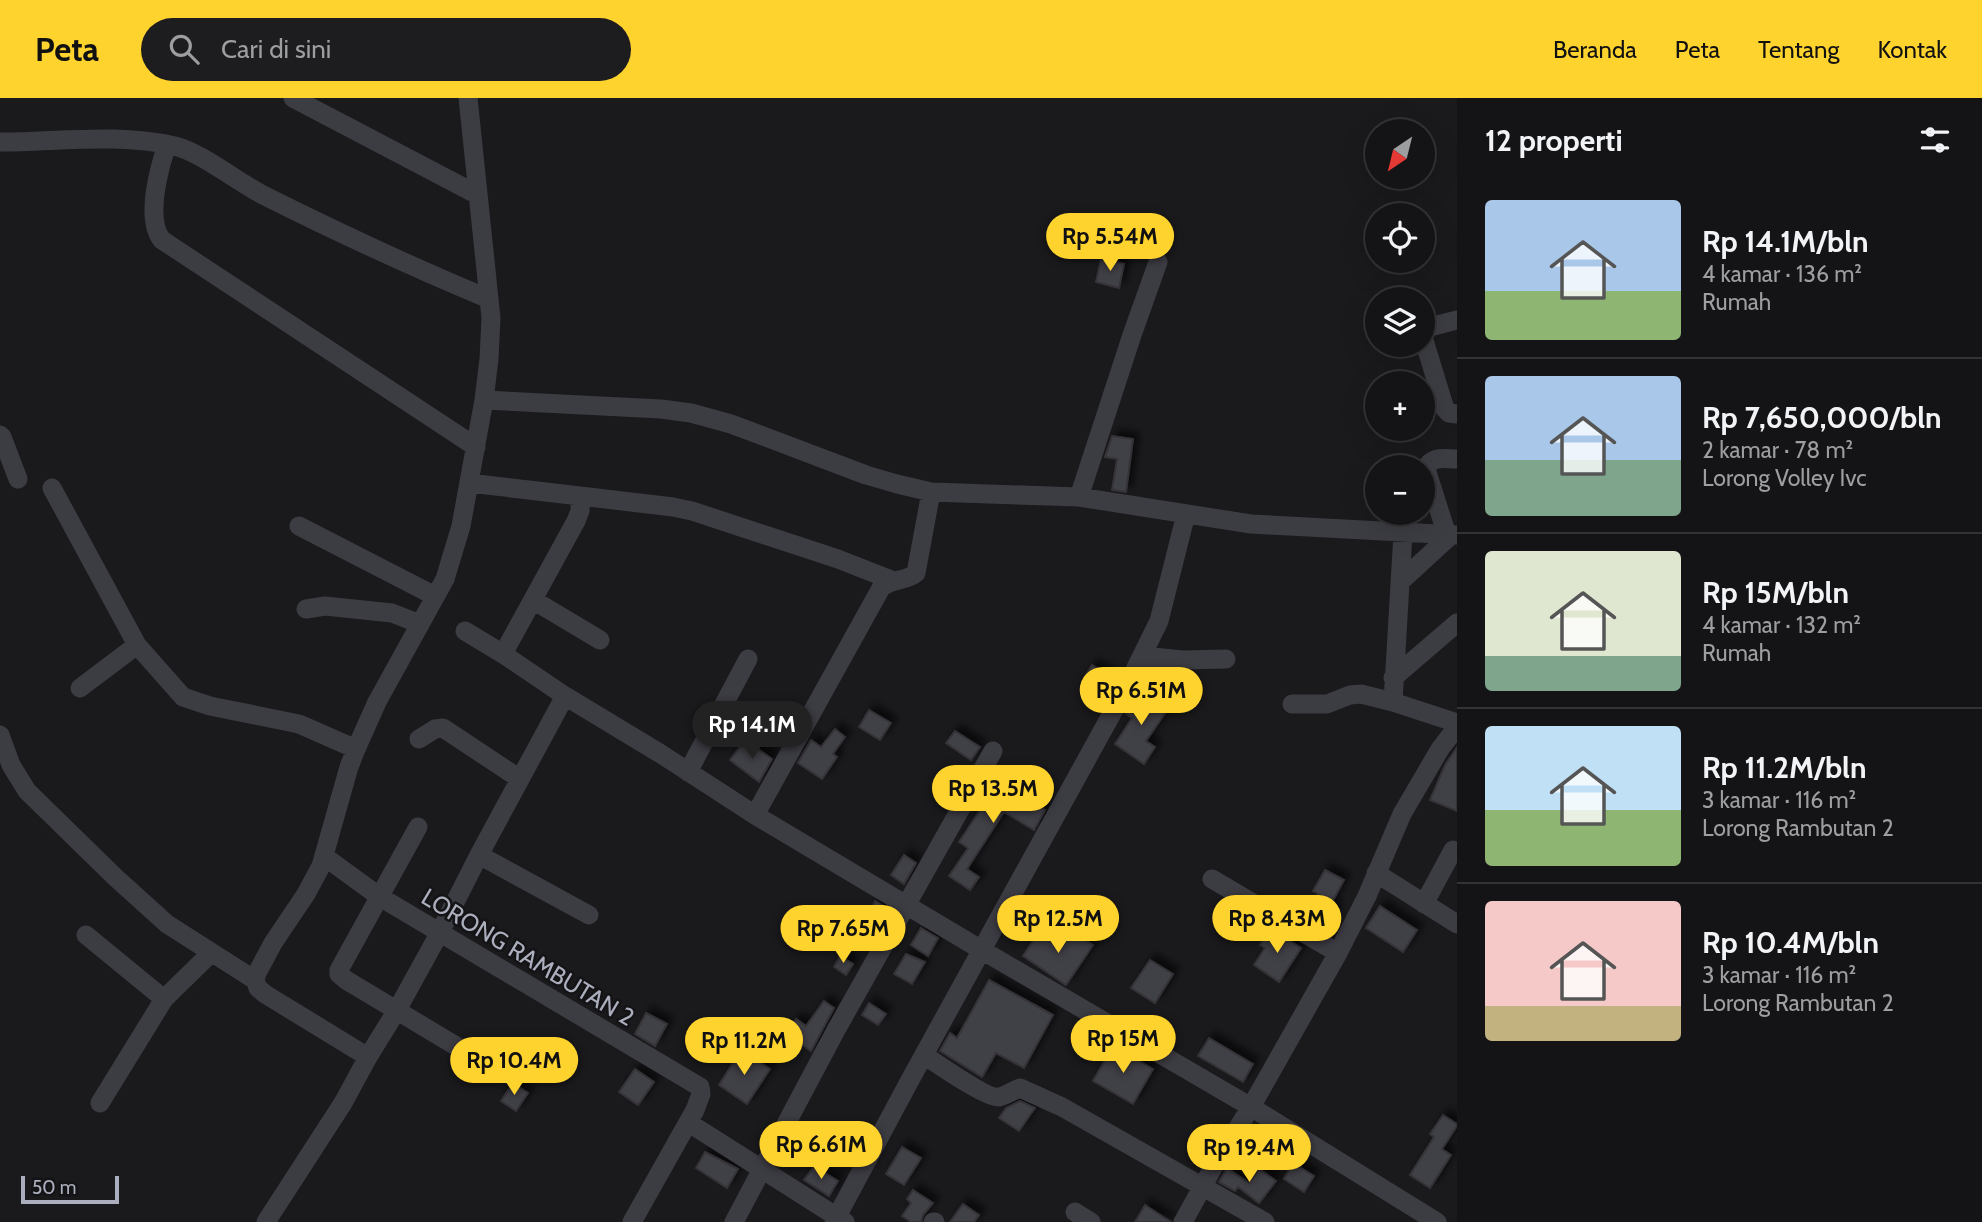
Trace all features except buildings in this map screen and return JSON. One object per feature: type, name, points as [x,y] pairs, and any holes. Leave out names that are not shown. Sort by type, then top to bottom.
[{"type":"street","points":[[293,98],[478,195]]},
{"type":"street","points":[[369,1057],[265,995],[258,988],[256,980],[273,943],[313,883],[325,857],[356,749],[377,702],[436,597],[458,541],[484,400],[491,318],[468,98]]},
{"type":"street","points":[[0,142],[93,139],[167,145],[189,151],[253,190],[415,268],[489,299]]},
{"type":"street","points":[[167,145],[155,194],[156,230],[162,240],[476,447]]},
{"type":"street","points":[[1079,497],[1158,262]]},
{"type":"street","points":[[1435,326],[1457,320]]},
{"type":"street","points":[[1430,357],[1446,409],[1449,413],[1457,414]]},
{"type":"street","points":[[484,400],[661,409],[691,413],[731,424],[866,475],[931,492],[1079,497],[1251,524],[1452,535]]},
{"type":"street","points":[[0,435],[18,480]]},
{"type":"street","points":[[1452,535],[1426,469],[1433,460],[1457,459]]},
{"type":"street","points":[[469,483],[692,511],[838,559],[894,581]]},
{"type":"street","points":[[52,488],[137,645],[179,694],[187,700],[299,724],[356,749]]},
{"type":"street","points":[[755,815],[884,585],[912,577],[918,569],[931,492]]},
{"type":"street","points":[[503,654],[576,521],[580,511],[580,496]]},
{"type":"street","points":[[689,1123],[839,1220],[924,1055],[1154,633],[1164,606],[1186,514]]},
{"type":"street","points":[[299,526],[436,597]]},
{"type":"street","points":[[1393,702],[1403,533]]},
{"type":"street","points":[[1400,582],[1452,535]]},
{"type":"street","points":[[533,600],[600,640]]},
{"type":"street","points":[[306,609],[325,606],[392,613],[420,624]]},
{"type":"street","points":[[1394,678],[1457,623]]},
{"type":"street","points":[[465,631],[755,815],[1251,1107],[1437,1222]]},
{"type":"street","points":[[80,688],[137,645]]},
{"type":"street","points":[[1142,656],[1183,660],[1226,659]]},
{"type":"street","points":[[688,772],[748,659]]},
{"type":"street","points":[[1183,1222],[1338,953],[1402,814],[1449,753],[1457,725],[1393,702],[1360,694],[1327,704],[1292,705]]},
{"type":"street","points":[[266,1222],[343,1103],[397,1010],[565,696]]},
{"type":"street","points":[[419,739],[435,729],[443,728],[520,779]]},
{"type":"street","points":[[0,735],[11,765],[27,790],[106,868],[167,924],[256,980]]},
{"type":"street","points":[[734,1222],[761,1168],[993,751]]},
{"type":"street","points":[[418,827],[339,974],[501,1073]]},
{"type":"street","points":[[1424,904],[1453,850]]},
{"type":"street","points":[[479,855],[589,915]]},
{"type":"street","name":"LORONG RAMBUTAN 2","points":[[325,857],[380,897],[698,1085],[701,1094],[689,1123],[632,1222]]},
{"type":"street","points":[[1376,873],[1457,924]]},
{"type":"street","points":[[1212,879],[1338,953]]},
{"type":"street","points":[[86,935],[164,999]]},
{"type":"street","points":[[100,1103],[164,999],[211,953]]},
{"type":"street","points":[[924,1055],[993,1096],[999,1097],[1020,1087],[1062,1107],[1265,1222]]}]
